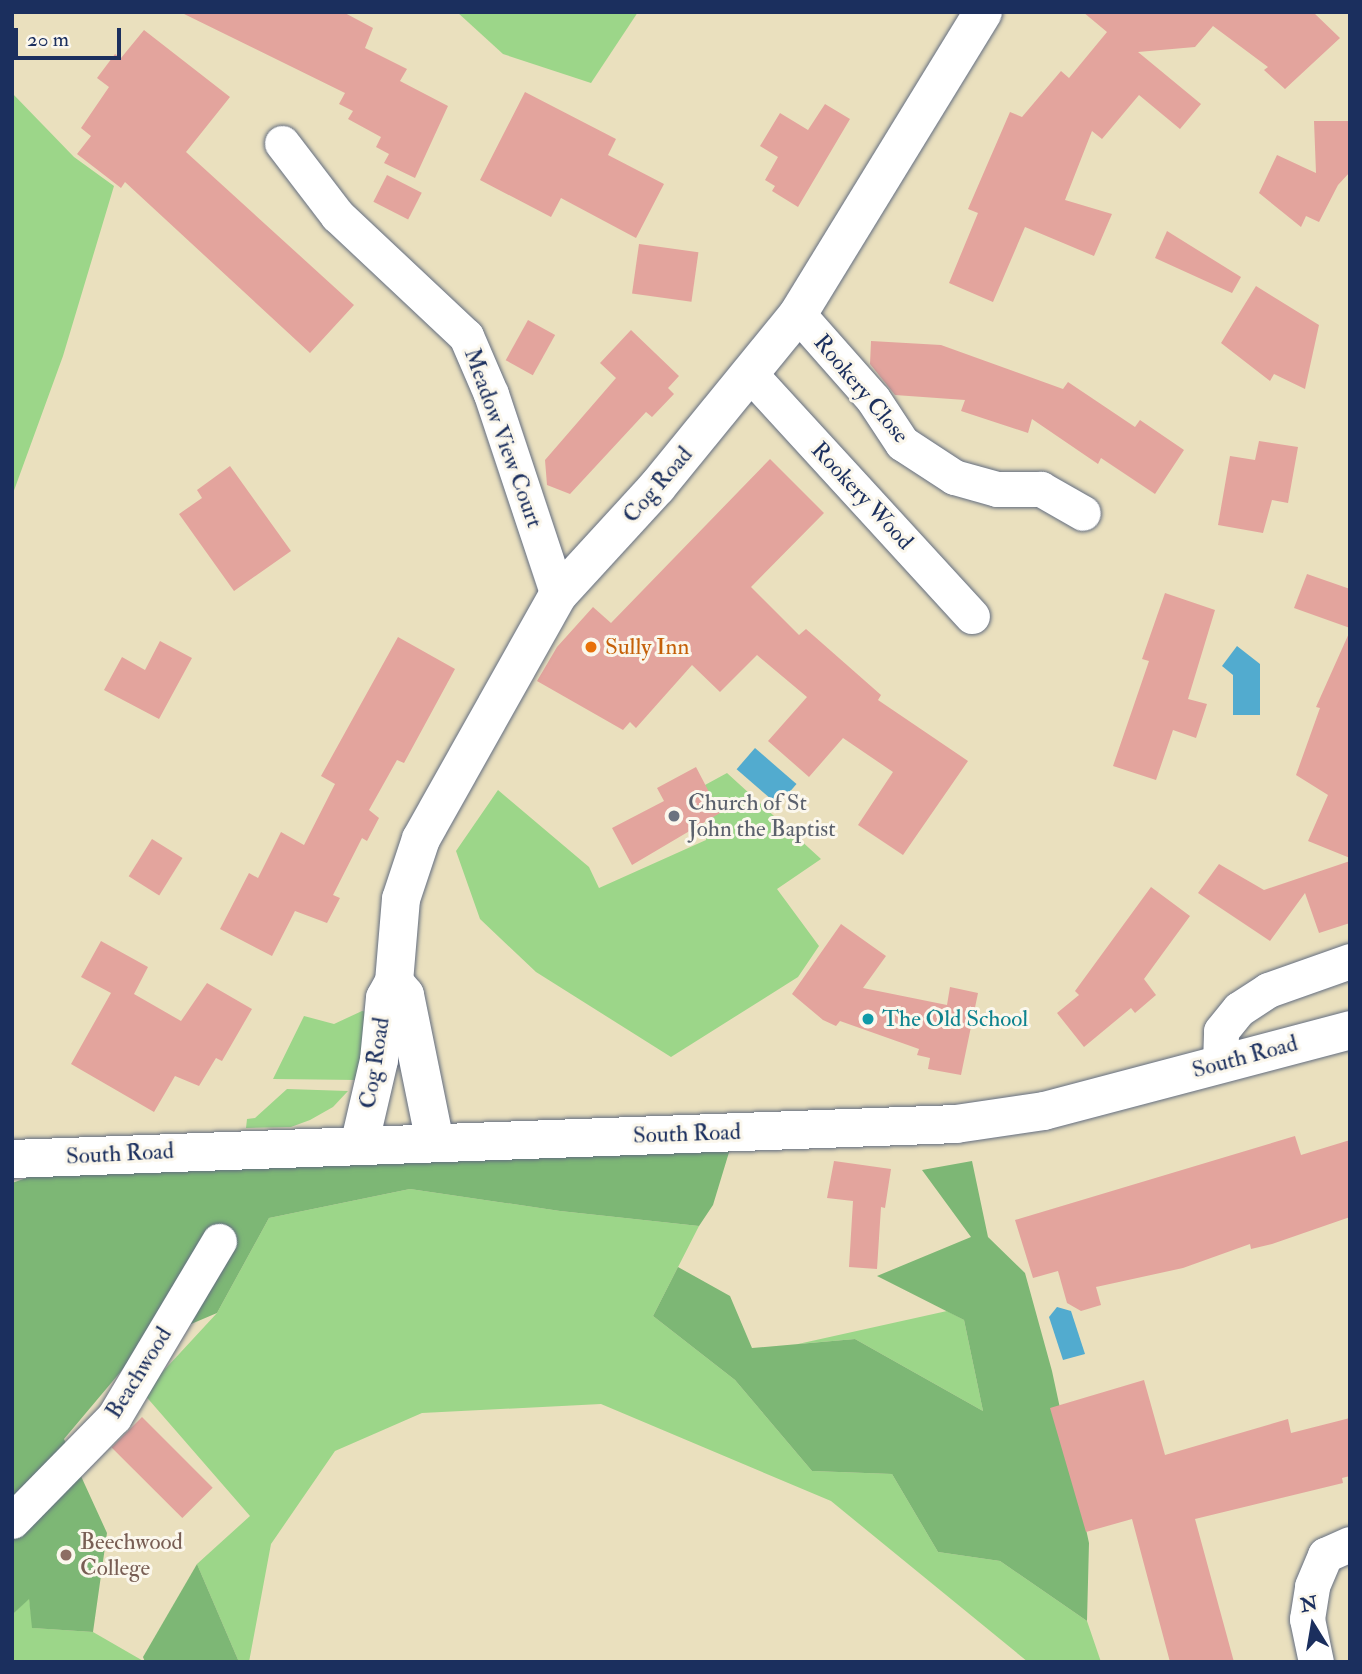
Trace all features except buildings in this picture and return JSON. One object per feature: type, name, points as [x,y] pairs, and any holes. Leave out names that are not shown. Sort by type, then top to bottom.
[{"type":"street","name":"Cog Road","points":[[359,1146],[379,1060],[385,998],[394,982],[401,899],[421,839],[558,595],[657,487],[751,375],[798,314],[983,12]]},
{"type":"street","name":"Meadow View Court","points":[[282,144],[337,215],[466,337],[491,394],[558,595]]},
{"type":"street","name":"Rookery Close","points":[[798,314],[873,399],[902,443],[954,477],[997,489],[1041,489],[1083,513]]},
{"type":"street","name":"Rookery Wood","points":[[751,375],[972,616]]},
{"type":"street","points":[[1220,1063],[1221,1031],[1239,1009],[1268,990],[1350,961]]},
{"type":"street","name":"Cog Road","points":[[394,982],[405,995],[435,1143]]},
{"type":"street","name":"South Road","points":[[12,1159],[956,1124],[1044,1111],[1350,1030]]},
{"type":"street","name":"Beachwood","points":[[12,1521],[114,1416],[219,1241]]},
{"type":"street","points":[[1316,1662],[1307,1619],[1311,1586],[1325,1555],[1350,1544]]},
{"type":"green space","points":[[457,12],[638,12],[591,83],[503,54]]},
{"type":"green space","points":[[12,93],[74,157],[114,186],[63,356],[12,496]]},
{"type":"green space","points":[[727,773],[821,859],[777,889],[819,946],[798,977],[671,1057],[536,972],[480,919],[456,851],[498,790],[589,867],[599,888],[706,840],[705,785]]},
{"type":"green space","points":[[362,1011],[372,1013],[357,1080],[273,1079],[304,1016],[334,1024]]},
{"type":"green space","points":[[287,1089],[348,1091],[333,1107],[291,1127],[246,1128],[247,1119],[255,1118]]},
{"type":"green space","points":[[730,1149],[713,1205],[699,1226],[560,1211],[410,1189],[269,1218],[217,1313],[144,1344],[64,1439],[107,1533],[93,1632],[32,1628],[29,1599],[12,1615],[12,1183],[52,1169]]},
{"type":"green space","points":[[972,1161],[988,1237],[1025,1273],[1052,1371],[1089,1543],[1087,1621],[1000,1561],[938,1552],[892,1474],[812,1471],[735,1380],[653,1316],[678,1267],[730,1296],[752,1348],[855,1339],[983,1411],[964,1320],[877,1276],[971,1237],[922,1170]]},
{"type":"green space","points":[[410,1189],[560,1211],[699,1226],[653,1316],[735,1380],[812,1471],[892,1474],[938,1552],[1000,1561],[1087,1621],[1101,1662],[1028,1662],[831,1501],[601,1404],[422,1413],[335,1451],[271,1544],[249,1662],[239,1662],[197,1564],[250,1516],[143,1393],[217,1313],[269,1218]]},
{"type":"green space","points":[[947,1311],[964,1320],[983,1411],[855,1339],[798,1344]]},
{"type":"green space","points":[[197,1564],[239,1662],[145,1662],[143,1657]]},
{"type":"green space","points":[[29,1598],[33,1628],[93,1632],[145,1662],[12,1662],[12,1615]]},
{"type":"water","points":[[1237,646],[1260,664],[1260,715],[1233,715],[1233,675],[1222,666]]},
{"type":"water","points":[[755,748],[797,784],[778,805],[737,769]]},
{"type":"water","points":[[1057,1307],[1071,1311],[1085,1354],[1063,1360],[1049,1317]]},
{"type":"place","name":"Sully Inn","points":[[591,647]]},
{"type":"place","name":"Church of St John the Baptist","points":[[674,816]]},
{"type":"place","name":"The Old School","points":[[868,1019]]},
{"type":"place","name":"Beechwood College","points":[[66,1555]]}]
